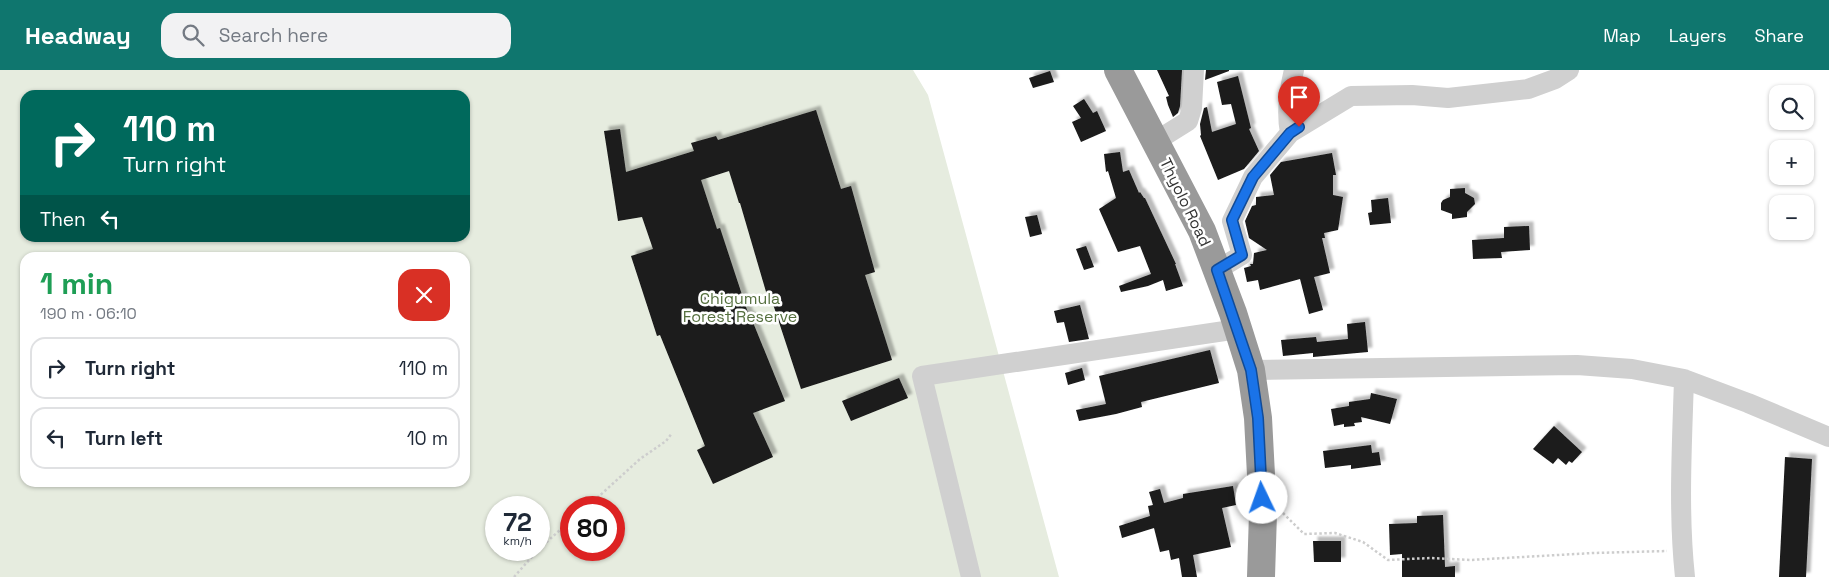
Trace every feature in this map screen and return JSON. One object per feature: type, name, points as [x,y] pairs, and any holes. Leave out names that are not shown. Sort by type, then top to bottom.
[{"type":"highway","name":"Thyolo Road","points":[[1118,70],[1202,231],[1251,370],[1258,418],[1262,498],[1261,577]]},
{"type":"street","points":[[1156,141],[1188,121],[1192,108],[1194,70]]},
{"type":"street","points":[[1290,133],[1288,121],[1289,100],[1294,70]]},
{"type":"street","points":[[1217,270],[1242,255],[1232,220],[1253,177],[1290,133],[1351,96],[1412,95],[1448,98],[1528,88],[1556,78],[1569,70]]},
{"type":"street","points":[[971,577],[922,376],[1238,329]]},
{"type":"street","points":[[1251,370],[1577,365],[1632,370],[1684,379],[1829,437]]},
{"type":"street","points":[[1684,379],[1682,448],[1683,550],[1686,577]]},
{"type":"path","points":[[599,496],[640,459],[666,441],[672,433]]},
{"type":"path","points":[[1262,498],[1288,516],[1304,534],[1336,533],[1363,542],[1388,560],[1430,558],[1470,560],[1683,550]]},
{"type":"path","points":[[550,539],[560,530]]},
{"type":"path","points":[[514,577],[528,561]]},
{"type":"green space","name":"Chigumula Forest Reserve","points":[[0,70],[913,70],[928,95],[1059,577],[0,577]]},
{"type":"building","points":[[1157,70],[1182,70],[1180,106],[1178,113],[1173,117],[1166,97],[1169,96]]},
{"type":"building","points":[[1206,70],[1229,70],[1229,71],[1205,80]]},
{"type":"building","points":[[1050,71],[1054,82],[1033,88],[1029,78]]},
{"type":"building","points":[[1238,76],[1251,128],[1249,129],[1259,151],[1244,169],[1218,180],[1200,136],[1200,124],[1204,108],[1207,107],[1212,132],[1236,124],[1231,104],[1222,105],[1217,82]]},
{"type":"building","points":[[1084,99],[1093,113],[1097,111],[1106,131],[1081,142],[1072,122],[1081,118],[1073,106]]},
{"type":"building","points":[[816,110],[841,189],[851,186],[875,272],[865,275],[892,360],[801,389],[772,301],[769,302],[729,171],[701,180],[717,229],[720,228],[749,316],[785,401],[753,413],[773,457],[713,484],[697,450],[705,446],[660,335],[657,336],[631,256],[653,249],[642,217],[618,221],[604,131],[620,129],[626,172],[694,151],[691,143],[716,136],[718,140]]},
{"type":"building","points":[[1120,152],[1123,172],[1129,170],[1139,193],[1145,198],[1176,264],[1183,286],[1166,291],[1163,280],[1148,286],[1121,292],[1119,286],[1151,274],[1140,246],[1118,252],[1099,209],[1116,198],[1108,171],[1106,172],[1104,154]]},
{"type":"building","points":[[1332,153],[1336,175],[1333,175],[1333,195],[1343,197],[1338,230],[1324,233],[1325,238],[1322,238],[1330,273],[1314,277],[1323,310],[1309,314],[1300,279],[1260,290],[1258,280],[1247,282],[1244,268],[1253,264],[1254,253],[1267,250],[1249,238],[1245,221],[1252,206],[1256,205],[1256,197],[1274,195],[1270,175],[1281,162]]},
{"type":"building","points":[[1465,188],[1465,193],[1474,198],[1475,204],[1467,212],[1467,217],[1452,219],[1452,214],[1441,210],[1441,203],[1450,197],[1450,189]]},
{"type":"building","points":[[1388,198],[1391,223],[1370,225],[1368,213],[1372,212],[1371,200]]},
{"type":"building","points":[[1037,215],[1042,234],[1030,237],[1025,217]]},
{"type":"building","points":[[1529,226],[1530,250],[1501,252],[1502,258],[1473,259],[1472,240],[1504,238],[1504,227]]},
{"type":"building","points":[[1086,246],[1094,267],[1084,270],[1076,249]]},
{"type":"building","points":[[1080,305],[1089,339],[1069,342],[1064,322],[1057,323],[1054,311]]},
{"type":"building","points":[[1365,322],[1368,352],[1313,357],[1313,353],[1283,356],[1281,340],[1316,337],[1317,342],[1348,339],[1347,324]]},
{"type":"building","points":[[1210,350],[1219,383],[1141,402],[1142,407],[1079,421],[1076,410],[1106,404],[1099,376]]},
{"type":"building","points":[[1082,368],[1085,380],[1068,385],[1065,373]]},
{"type":"building","points":[[899,378],[908,398],[851,421],[842,401]]},
{"type":"building","points":[[1371,393],[1397,399],[1390,424],[1361,417],[1362,422],[1354,423],[1355,426],[1344,427],[1344,424],[1334,426],[1331,409],[1349,406],[1349,402],[1370,399]]},
{"type":"building","points":[[1554,426],[1582,452],[1572,463],[1569,461],[1566,465],[1558,458],[1553,464],[1533,449]]},
{"type":"building","points":[[1371,445],[1372,453],[1379,452],[1381,465],[1351,469],[1351,465],[1325,468],[1323,451]]},
{"type":"building","points":[[1785,457],[1812,459],[1806,577],[1779,577]]},
{"type":"building","points":[[1233,486],[1236,505],[1222,508],[1231,547],[1193,555],[1197,577],[1182,577],[1179,558],[1171,560],[1169,550],[1160,552],[1154,528],[1122,538],[1119,526],[1150,516],[1148,506],[1153,505],[1149,492],[1160,489],[1164,503],[1183,498],[1183,494]]},
{"type":"building","points":[[1443,515],[1445,567],[1455,566],[1455,577],[1402,577],[1402,554],[1390,555],[1389,524],[1417,523],[1417,516]]},
{"type":"building","points":[[1313,541],[1341,541],[1341,562],[1314,562]]},
{"type":"route","points":[[1262,498],[1258,418],[1251,370],[1233,312],[1217,270],[1242,255],[1232,220],[1253,177],[1290,133],[1299,127]]}]
